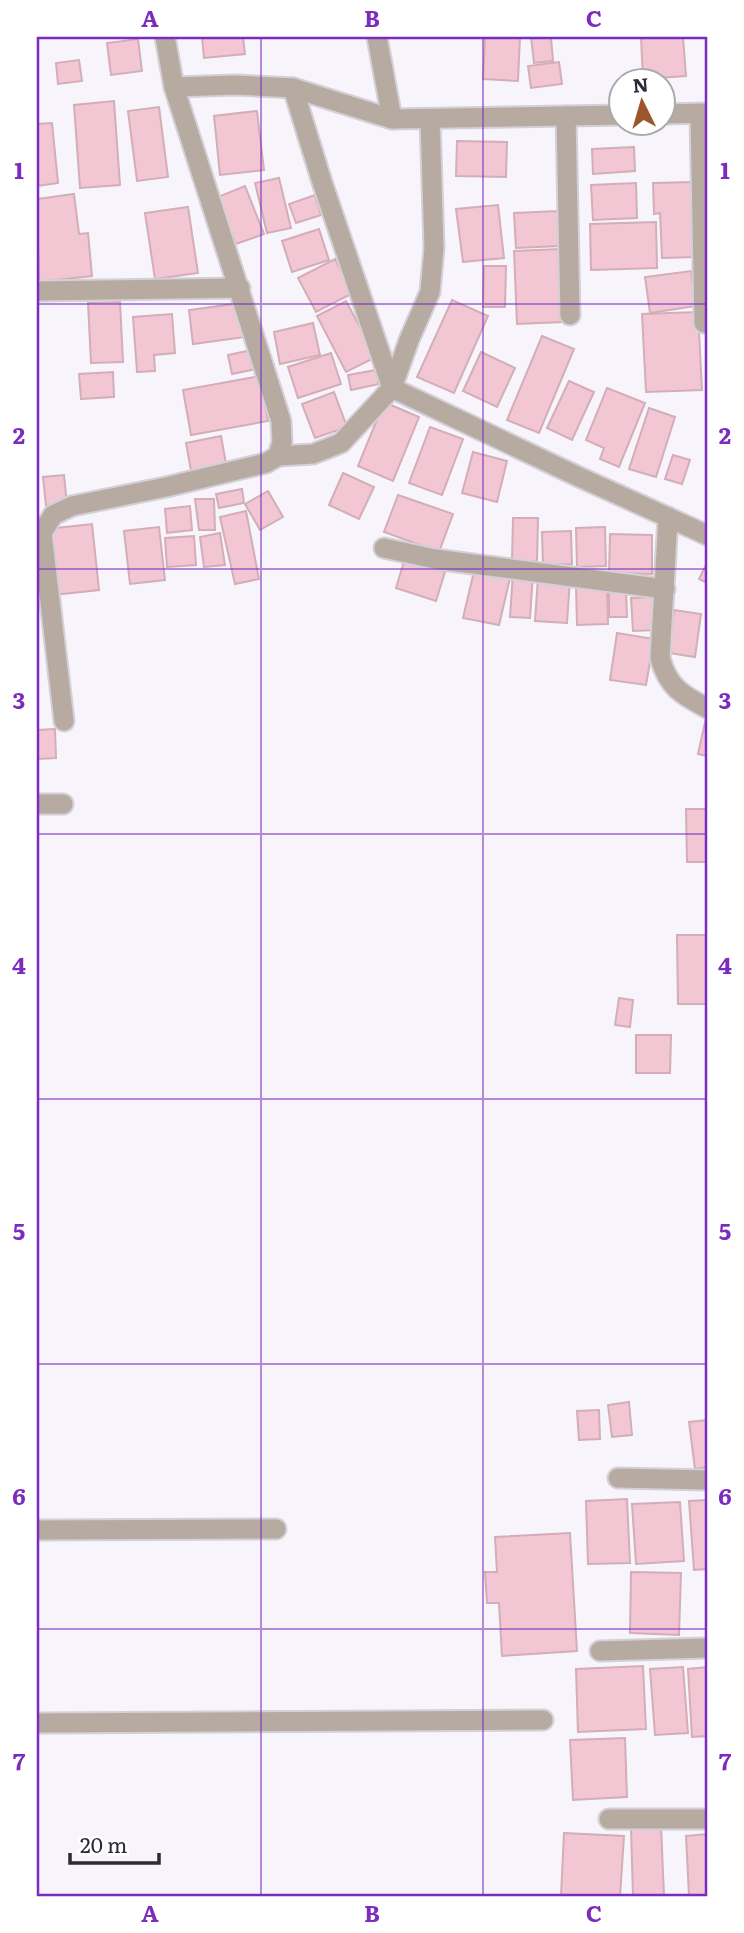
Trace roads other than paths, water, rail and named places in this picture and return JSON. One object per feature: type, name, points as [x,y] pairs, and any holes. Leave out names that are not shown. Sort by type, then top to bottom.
[{"type":"street","points":[[165,37],[174,87],[281,421],[282,442],[278,456]]},
{"type":"street","points":[[377,37],[392,119]]},
{"type":"street","points":[[174,87],[236,85],[293,88],[392,119],[608,115]]},
{"type":"street","points":[[293,88],[355,283],[392,388],[707,535]]},
{"type":"street","points":[[678,114],[703,114],[704,323]]},
{"type":"street","points":[[566,116],[570,315]]},
{"type":"street","points":[[64,722],[39,533],[53,515],[72,506],[166,488],[266,463],[278,456],[313,454],[341,443],[392,388],[430,292],[434,248],[430,118]]},
{"type":"street","points":[[37,291],[240,288]]},
{"type":"street","points":[[668,517],[660,658],[664,675],[674,688],[707,708]]},
{"type":"street","points":[[384,548],[435,559],[665,589]]},
{"type":"street","points":[[37,804],[63,804]]},
{"type":"street","points":[[618,1478],[707,1480]]},
{"type":"street","points":[[37,1530],[276,1529]]},
{"type":"street","points":[[600,1651],[707,1648]]},
{"type":"street","points":[[37,1723],[543,1720]]},
{"type":"street","points":[[609,1819],[707,1819]]}]
